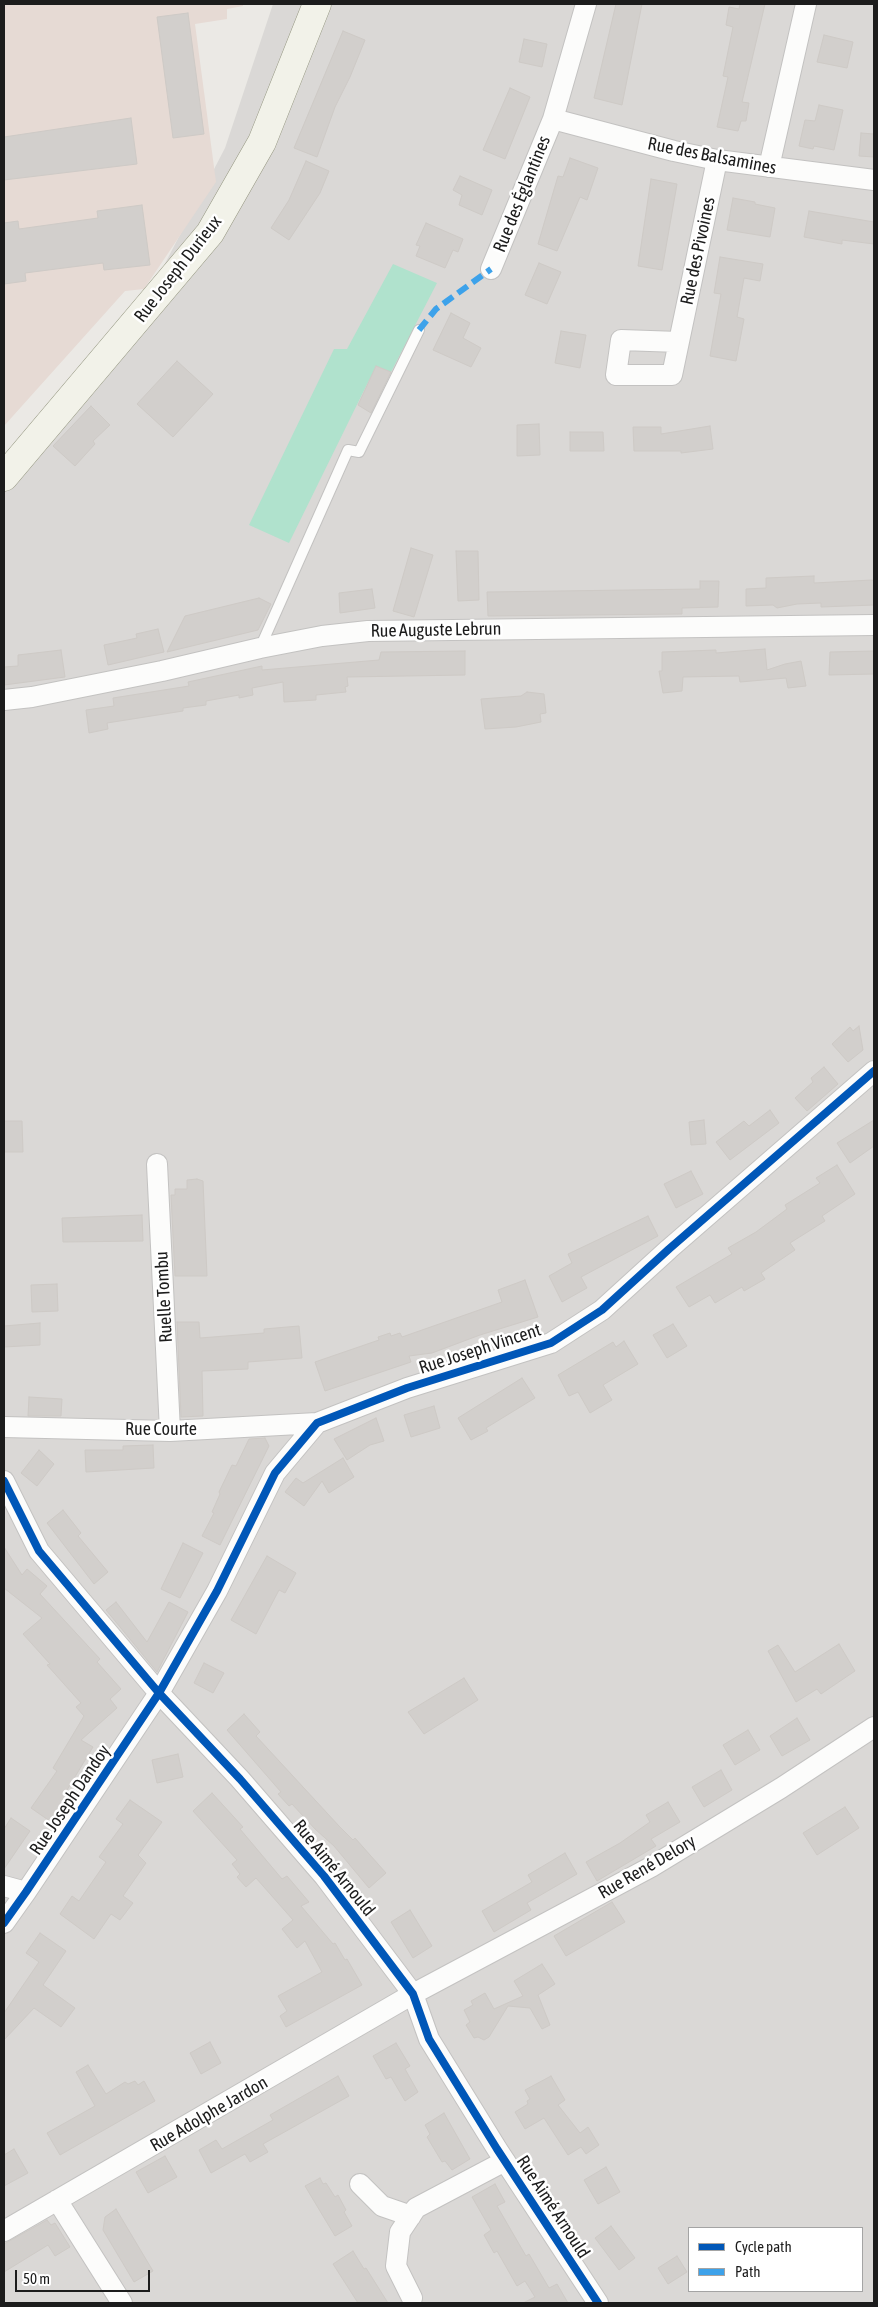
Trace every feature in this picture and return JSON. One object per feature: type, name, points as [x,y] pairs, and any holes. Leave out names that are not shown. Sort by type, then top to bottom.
[{"type":"street","name":"Rue Joseph Durieux","points":[[4,477],[210,233],[262,142],[317,4]]},
{"type":"street","name":"Rue des Églantines","points":[[491,269],[553,119],[586,4]]},
{"type":"street","points":[[769,167],[806,4]]},
{"type":"street","name":"Rue des Balsamines","points":[[553,119],[674,151],[717,160],[874,180]]},
{"type":"street","name":"Rue des Pivoines","points":[[679,342],[717,160]]},
{"type":"street","name":"Rue Auguste Lebrun","points":[[4,700],[32,697],[162,671],[260,648],[322,636],[368,631],[874,625]]},
{"type":"street","name":"Rue Joseph Vincent","points":[[159,1694],[217,1591],[275,1474],[317,1423],[407,1388],[551,1343],[602,1310],[669,1249],[874,1071]]},
{"type":"street","name":"Ruelle Tombu","points":[[157,1164],[170,1431]]},
{"type":"street","name":"Rue Courte","points":[[4,1427],[170,1431],[317,1423]]},
{"type":"street","name":"Rue Aimé Arnould","points":[[4,1481],[39,1551],[159,1694],[240,1779],[324,1876],[413,1994],[429,2039],[505,2161],[598,2303]]},
{"type":"street","name":"Rue Joseph Dandoy","points":[[4,1923],[159,1694]]},
{"type":"street","name":"Rue René Delory","points":[[413,1994],[651,1867],[782,1788],[874,1727]]},
{"type":"street","points":[[4,1886],[26,1892]]},
{"type":"street","name":"Rue Adolphe Jardon","points":[[4,2231],[413,1994]]},
{"type":"street","points":[[412,2298],[396,2266],[400,2232],[416,2208],[505,2161]]},
{"type":"street","points":[[360,2184],[382,2206],[411,2216]]},
{"type":"street","points":[[57,2200],[122,2303]]},
{"type":"lane","points":[[260,648],[348,450],[359,452],[419,330]]},
{"type":"shaded area","points":[[4,4],[243,4],[243,6],[227,9],[227,19],[195,24],[216,182],[144,289],[125,291],[4,426]]},
{"type":"shaded area","points":[[273,4],[874,4],[874,2303],[4,2303],[4,493],[104,381],[225,148]]},
{"type":"green space","points":[[393,264],[437,283],[391,372],[376,366],[289,543],[249,525],[334,349],[347,349]]},
{"type":"building","points":[[616,4],[642,4],[622,105],[594,98]]},
{"type":"building","points":[[740,4],[765,4],[742,102],[749,103],[746,121],[741,121],[738,131],[717,127],[728,77],[723,76],[733,27],[726,25],[729,7],[739,9]]},
{"type":"building","points":[[188,13],[204,134],[173,138],[157,17]]},
{"type":"building","points":[[343,31],[365,40],[335,107],[317,157],[294,148]]},
{"type":"building","points":[[824,35],[853,42],[847,68],[817,62]]},
{"type":"building","points":[[524,39],[547,44],[542,67],[519,62]]},
{"type":"building","points":[[510,88],[530,97],[505,159],[483,150]]},
{"type":"building","points":[[819,105],[843,110],[834,150],[814,146],[813,149],[799,146],[805,120],[815,121]]},
{"type":"building","points":[[131,118],[137,164],[4,180],[4,137]]},
{"type":"building","points":[[861,133],[874,134],[874,157],[859,156]]},
{"type":"building","points":[[570,158],[598,168],[587,200],[580,197],[557,251],[538,244],[558,176],[563,177]]},
{"type":"building","points":[[306,161],[329,171],[320,193],[289,240],[271,228],[289,200]]},
{"type":"building","points":[[460,176],[492,190],[482,215],[459,205],[462,195],[453,190]]},
{"type":"building","points":[[651,179],[677,184],[662,270],[638,266]]},
{"type":"building","points":[[733,198],[775,208],[770,237],[727,230]]},
{"type":"building","points":[[142,205],[150,265],[104,270],[103,263],[25,273],[26,281],[4,284],[4,223],[18,221],[19,229],[98,218],[97,211]]},
{"type":"building","points":[[809,211],[874,222],[874,244],[842,240],[842,244],[804,237]]},
{"type":"building","points":[[426,223],[463,239],[458,252],[453,250],[445,268],[416,256],[420,246],[416,245]]},
{"type":"building","points":[[720,257],[763,264],[760,281],[744,278],[737,317],[744,319],[736,361],[710,356],[721,294],[714,293]]},
{"type":"building","points":[[539,263],[561,272],[547,304],[525,295]]},
{"type":"building","points":[[451,313],[470,323],[463,338],[481,348],[471,367],[433,350]]},
{"type":"building","points":[[561,331],[586,335],[580,368],[555,363]]},
{"type":"building","points":[[177,361],[213,394],[173,437],[137,404]]},
{"type":"building","points":[[376,366],[391,372],[371,413],[358,405]]},
{"type":"building","points":[[91,406],[110,425],[93,441],[95,444],[75,466],[53,446]]},
{"type":"building","points":[[539,424],[540,455],[517,456],[517,425]]},
{"type":"building","points":[[710,426],[713,449],[681,453],[681,451],[634,451],[633,427],[661,427],[661,434]]},
{"type":"building","points":[[570,432],[603,432],[604,451],[570,451]]},
{"type":"building","points":[[411,548],[433,555],[414,617],[393,611]]},
{"type":"building","points":[[456,551],[478,551],[479,600],[458,601]]},
{"type":"building","points":[[814,576],[814,583],[872,580],[874,581],[874,605],[821,607],[821,603],[797,604],[777,608],[773,605],[746,606],[746,589],[766,588],[766,578]]},
{"type":"building","points":[[700,581],[719,581],[718,607],[682,608],[682,614],[488,616],[487,592],[700,589]]},
{"type":"building","points":[[372,589],[375,608],[340,613],[339,593]]},
{"type":"building","points":[[259,598],[271,604],[258,630],[167,652],[185,616]]},
{"type":"building","points":[[158,629],[164,652],[108,665],[104,645],[137,638],[136,634]]},
{"type":"building","points":[[765,649],[767,670],[801,661],[806,686],[788,688],[786,678],[740,682],[739,676],[683,677],[682,691],[663,693],[659,671],[662,671],[662,652],[716,650],[716,653]]},
{"type":"building","points":[[61,650],[65,677],[4,685],[4,667],[18,666],[18,655]]},
{"type":"building","points":[[465,651],[465,675],[347,677],[348,686],[345,687],[346,692],[316,695],[316,700],[284,702],[283,682],[252,688],[253,695],[239,698],[239,695],[206,701],[206,705],[183,708],[183,711],[107,723],[108,729],[89,733],[86,710],[114,706],[113,698],[189,686],[188,682],[262,666],[262,670],[379,660],[381,652]]},
{"type":"building","points":[[874,651],[874,674],[829,675],[830,652]]},
{"type":"building","points":[[527,692],[544,694],[546,713],[540,714],[541,722],[516,727],[485,729],[481,699],[521,696]]},
{"type":"building","points":[[859,1026],[863,1050],[848,1062],[832,1044],[850,1027],[853,1031]]},
{"type":"building","points":[[824,1067],[838,1084],[807,1111],[795,1098],[813,1082],[811,1078]]},
{"type":"building","points":[[770,1110],[779,1123],[730,1160],[716,1142],[744,1121],[749,1126]]},
{"type":"building","points":[[704,1120],[706,1144],[691,1145],[689,1122]]},
{"type":"building","points":[[874,1120],[874,1146],[850,1163],[837,1143]]},
{"type":"building","points":[[4,1121],[22,1121],[23,1152],[4,1152]]},
{"type":"building","points":[[837,1165],[855,1194],[822,1216],[825,1221],[790,1243],[795,1250],[761,1273],[765,1279],[744,1291],[742,1287],[715,1303],[710,1295],[689,1307],[676,1287],[732,1254],[728,1248],[756,1232],[787,1209],[785,1205],[820,1183],[816,1178]]},
{"type":"building","points":[[691,1171],[703,1194],[676,1208],[664,1184]]},
{"type":"building","points":[[197,1179],[203,1181],[207,1276],[175,1276],[171,1195],[175,1195],[175,1189],[187,1189],[187,1180]]},
{"type":"building","points":[[142,1215],[143,1241],[63,1242],[62,1218]]},
{"type":"building","points":[[648,1216],[658,1236],[581,1277],[587,1288],[562,1302],[549,1276],[572,1263],[568,1254]]},
{"type":"building","points":[[525,1280],[538,1317],[480,1335],[432,1353],[409,1356],[411,1362],[325,1391],[315,1362],[379,1340],[378,1337],[390,1333],[391,1336],[400,1333],[402,1337],[502,1302],[498,1290]]},
{"type":"building","points":[[57,1284],[58,1311],[32,1312],[31,1285]]},
{"type":"building","points":[[177,1322],[199,1322],[200,1338],[264,1333],[264,1329],[299,1326],[302,1358],[248,1362],[248,1369],[202,1371],[203,1416],[181,1417]]},
{"type":"building","points":[[40,1323],[40,1345],[4,1347],[4,1326]]},
{"type":"building","points":[[673,1324],[687,1346],[667,1358],[653,1335]]},
{"type":"building","points":[[624,1341],[638,1364],[603,1385],[612,1400],[590,1413],[578,1392],[569,1396],[558,1375],[613,1342],[616,1347]]},
{"type":"building","points":[[522,1378],[535,1398],[486,1428],[488,1431],[471,1440],[458,1418]]},
{"type":"building","points":[[29,1397],[62,1399],[61,1416],[28,1416]]},
{"type":"building","points":[[434,1406],[440,1428],[411,1437],[404,1415]]},
{"type":"building","points":[[376,1418],[384,1441],[370,1445],[347,1460],[334,1439]]},
{"type":"building","points":[[265,1438],[269,1446],[220,1545],[202,1536],[214,1513],[212,1512],[220,1494],[219,1492],[232,1465],[236,1466],[249,1439]]},
{"type":"building","points":[[153,1445],[154,1468],[86,1472],[85,1450],[123,1450],[123,1446]]},
{"type":"building","points":[[39,1450],[54,1464],[37,1486],[21,1473]]},
{"type":"building","points":[[343,1458],[354,1477],[329,1493],[322,1481],[304,1506],[285,1492],[296,1478],[303,1483]]},
{"type":"building","points":[[63,1510],[81,1533],[78,1536],[108,1572],[94,1584],[47,1523]]},
{"type":"building","points":[[183,1543],[203,1553],[180,1598],[161,1589]]},
{"type":"building","points":[[4,1547],[22,1575],[27,1569],[47,1586],[40,1594],[100,1659],[97,1662],[121,1689],[110,1699],[117,1708],[81,1740],[93,1747],[64,1795],[70,1799],[54,1824],[31,1808],[57,1771],[53,1768],[84,1716],[76,1707],[81,1703],[47,1665],[50,1664],[23,1634],[42,1618],[4,1588]]},
{"type":"building","points":[[267,1556],[296,1573],[285,1593],[279,1590],[256,1634],[231,1620]]},
{"type":"building","points":[[116,1602],[147,1642],[169,1602],[188,1612],[157,1672],[106,1610]]},
{"type":"building","points":[[839,1644],[855,1671],[821,1694],[817,1689],[796,1702],[768,1651],[778,1645],[795,1672]]},
{"type":"building","points":[[204,1663],[224,1673],[213,1693],[194,1683]]},
{"type":"building","points":[[464,1678],[478,1700],[424,1734],[408,1712]]},
{"type":"building","points":[[244,1714],[260,1732],[256,1736],[339,1826],[353,1840],[355,1838],[386,1873],[369,1888],[334,1846],[292,1804],[289,1806],[278,1794],[281,1792],[227,1730]]},
{"type":"building","points":[[797,1718],[810,1740],[782,1756],[770,1736]]},
{"type":"building","points":[[748,1730],[760,1750],[735,1765],[723,1745]]},
{"type":"building","points":[[178,1754],[183,1777],[157,1783],[152,1760]]},
{"type":"building","points":[[721,1770],[732,1790],[704,1807],[692,1787]]},
{"type":"building","points":[[212,1793],[243,1827],[240,1829],[282,1879],[287,1876],[309,1902],[301,1906],[333,1944],[335,1943],[362,1985],[286,2027],[280,2016],[287,2011],[278,1996],[322,1972],[305,1941],[297,1948],[282,1929],[293,1920],[256,1878],[246,1887],[237,1877],[240,1874],[232,1864],[237,1860],[193,1811]]},
{"type":"building","points":[[130,1800],[162,1822],[138,1855],[146,1863],[123,1896],[133,1903],[120,1920],[111,1914],[94,1939],[60,1914],[72,1896],[79,1901],[106,1862],[99,1857],[123,1824],[116,1819]]},
{"type":"building","points":[[668,1802],[680,1822],[651,1839],[656,1846],[597,1881],[586,1862],[620,1843],[650,1822],[646,1815]]},
{"type":"building","points":[[845,1807],[859,1828],[817,1855],[803,1833]]},
{"type":"building","points":[[11,1818],[30,1831],[4,1869],[4,1829]]},
{"type":"building","points":[[565,1853],[577,1874],[527,1903],[531,1910],[494,1932],[482,1911],[532,1882],[528,1875]]},
{"type":"building","points":[[612,1902],[625,1922],[566,1956],[554,1936]]},
{"type":"building","points":[[410,1910],[432,1946],[413,1958],[391,1922]]},
{"type":"building","points":[[40,1933],[66,1951],[43,1985],[75,2008],[61,2027],[34,2008],[4,2040],[4,2013],[39,1962],[26,1953]]},
{"type":"building","points":[[542,1964],[555,1984],[538,1995],[550,2025],[542,2029],[530,2008],[508,2006],[489,2037],[484,2040],[478,2037],[474,2038],[466,2025],[470,2022],[464,2010],[473,2005],[471,2001],[485,1993],[494,2009],[523,1996],[514,1981]]},
{"type":"building","points":[[210,2042],[221,2063],[201,2074],[190,2053]]},
{"type":"building","points":[[396,2043],[410,2066],[405,2069],[418,2092],[405,2101],[391,2077],[386,2079],[373,2056]]},
{"type":"building","points":[[88,2065],[106,2094],[125,2082],[128,2084],[135,2081],[138,2085],[144,2081],[155,2101],[60,2155],[47,2133],[95,2106],[76,2072]]},
{"type":"building","points":[[338,2076],[349,2096],[263,2144],[268,2152],[250,2162],[245,2154],[211,2173],[199,2150],[216,2140],[222,2149],[273,2120],[270,2115]]},
{"type":"building","points":[[551,2076],[565,2100],[558,2105],[580,2133],[588,2127],[599,2145],[586,2154],[581,2147],[568,2155],[544,2118],[525,2129],[515,2112],[528,2104],[527,2101],[530,2099],[525,2090]]},
{"type":"building","points":[[444,2113],[470,2159],[452,2170],[445,2161],[442,2162],[427,2137],[430,2134],[425,2125]]},
{"type":"building","points":[[14,2149],[28,2173],[4,2186],[4,2155]]},
{"type":"building","points":[[165,2156],[177,2177],[148,2193],[136,2172]]},
{"type":"building","points":[[606,2167],[620,2192],[598,2204],[584,2180]]},
{"type":"building","points":[[320,2178],[323,2184],[326,2183],[335,2197],[338,2195],[346,2210],[344,2212],[352,2226],[335,2236],[305,2186]]},
{"type":"building","points":[[495,2184],[505,2202],[497,2206],[526,2256],[529,2254],[549,2288],[557,2284],[568,2303],[523,2303],[535,2297],[525,2281],[517,2286],[497,2251],[494,2253],[484,2235],[491,2230],[472,2197]]},
{"type":"building","points":[[116,2209],[153,2271],[134,2282],[103,2230],[105,2217]]},
{"type":"building","points":[[47,2220],[51,2225],[55,2223],[70,2247],[55,2256],[48,2245],[4,2272],[4,2244]]},
{"type":"building","points":[[611,2226],[635,2258],[619,2270],[595,2238]]},
{"type":"building","points":[[353,2251],[388,2303],[358,2303],[333,2264]]},
{"type":"building","points":[[677,2256],[687,2272],[668,2284],[658,2268]]},
{"type":"marked path","points":[[419,330],[436,309],[491,269]]},
{"type":"cycle path","points":[[4,1923],[159,1693],[217,1591],[275,1473],[317,1423],[407,1388],[551,1343],[602,1310],[669,1249],[874,1071]]},
{"type":"cycle path","points":[[4,1481],[39,1551],[159,1693],[240,1779],[324,1876],[413,1994],[429,2039],[497,2149],[598,2303]]}]
